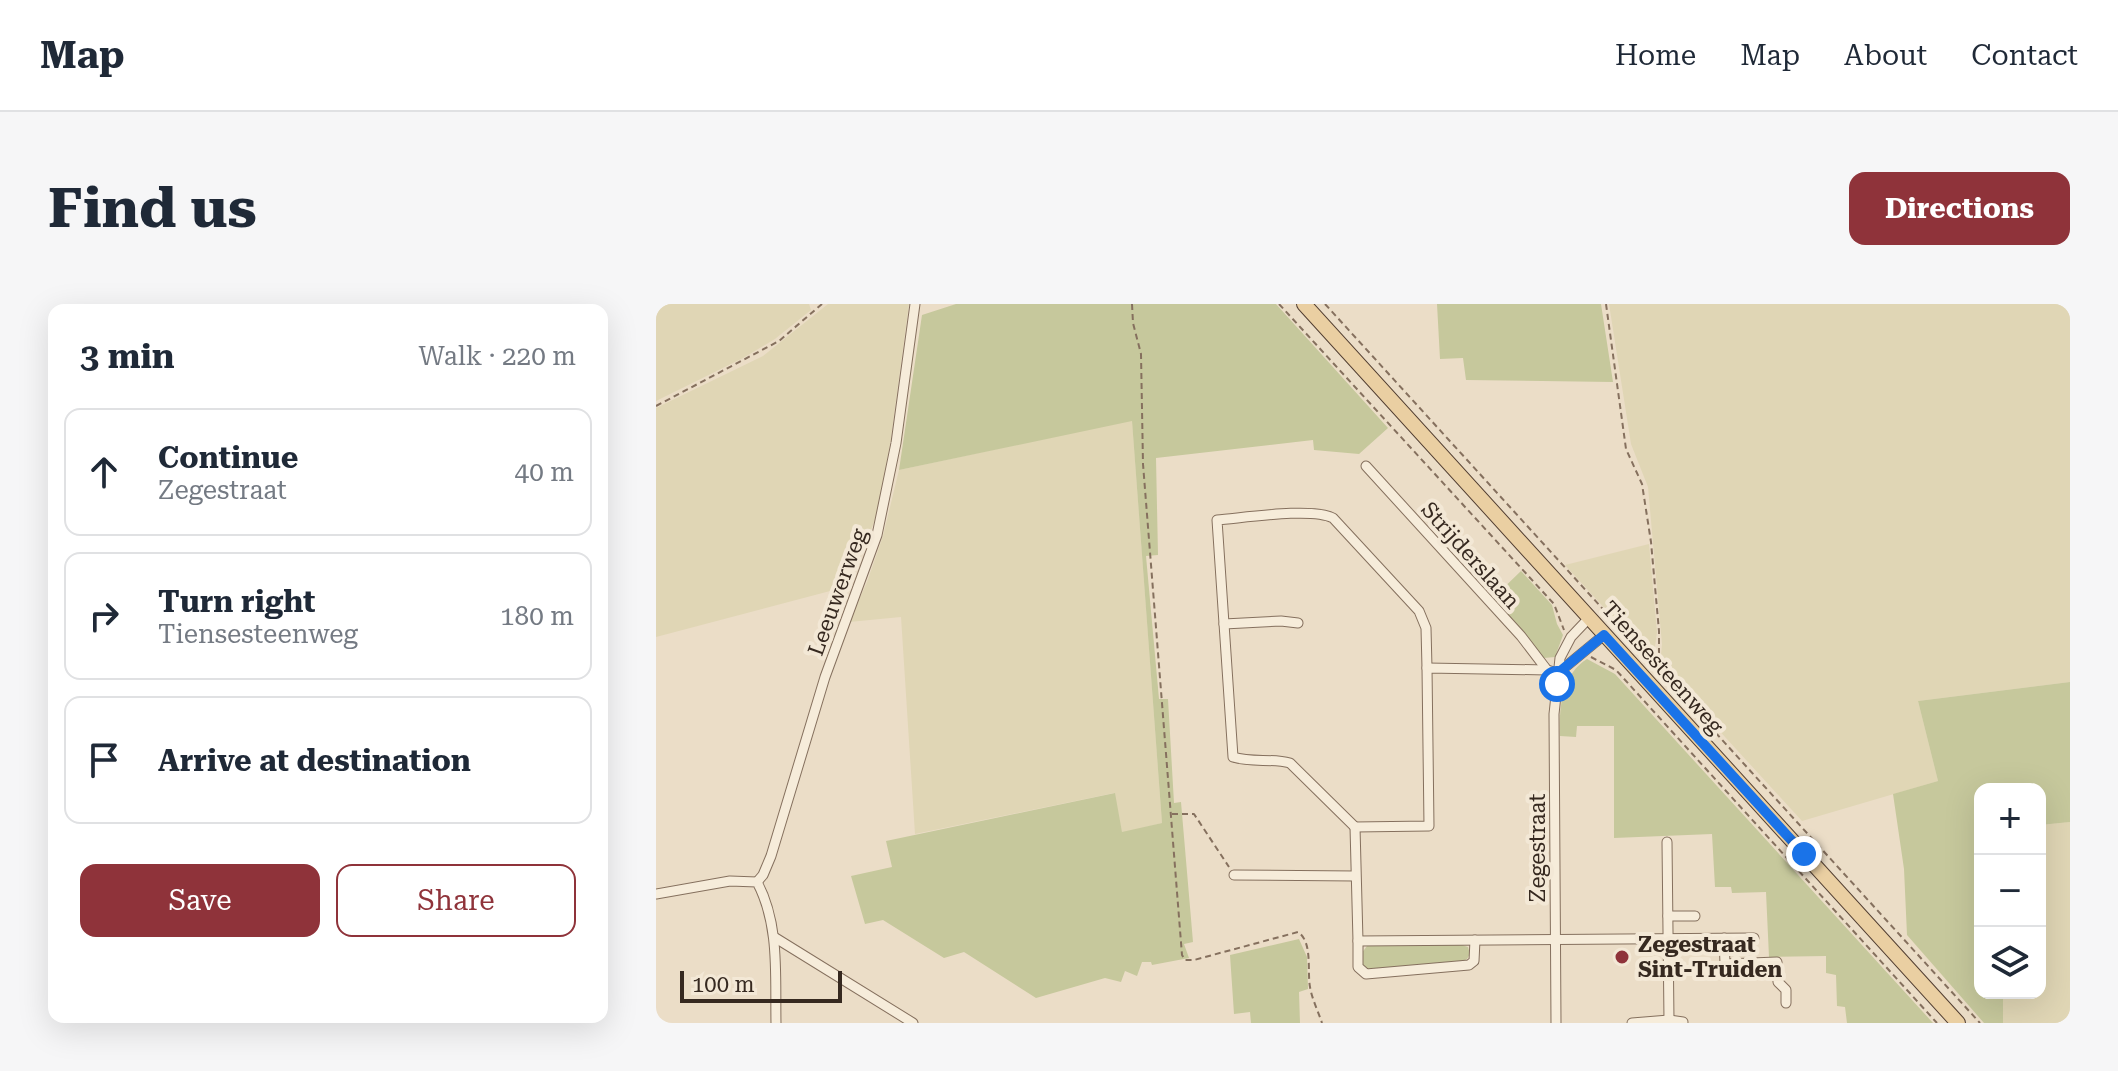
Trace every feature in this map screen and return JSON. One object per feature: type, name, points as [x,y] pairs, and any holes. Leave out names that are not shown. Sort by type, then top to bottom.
[{"type":"main road","name":"Tiensesteenweg","points":[[1304,304],[1958,1023]]},
{"type":"street","name":"Leeuwerweg","points":[[757,882],[771,856],[825,677],[877,535],[896,443],[915,304]]},
{"type":"street","name":"Strijderslaan","points":[[1366,466],[1552,671]]},
{"type":"street","points":[[1325,514],[1333,518],[1419,611],[1426,628],[1427,668],[1429,826],[1355,827],[1290,763],[1279,760],[1246,761],[1233,757],[1217,520],[1325,514]]},
{"type":"street","name":"Zegestraat","points":[[1556,1023],[1552,671],[1571,637],[1589,618]]},
{"type":"street","points":[[1224,624],[1298,623]]},
{"type":"street","points":[[1427,668],[1552,671],[1585,652],[1604,635]]},
{"type":"street","points":[[1355,827],[1358,967],[1366,974],[1469,965],[1476,953],[1475,940]]},
{"type":"street","points":[[1667,842],[1669,1020]]},
{"type":"street","points":[[1234,875],[1355,876]]},
{"type":"street","points":[[656,894],[730,881],[757,882],[769,905],[774,937],[776,1023]]},
{"type":"street","points":[[1668,916],[1695,916]]},
{"type":"street","points":[[774,937],[913,1023]]},
{"type":"street","points":[[1724,938],[1725,964],[1777,962],[1778,982],[1786,990],[1786,1003]]},
{"type":"street","points":[[1358,941],[1754,938]]},
{"type":"street","points":[[1632,1023],[1683,1022]]},
{"type":"path","points":[[656,406],[779,341],[822,304]]},
{"type":"path","points":[[1132,304],[1141,354],[1143,464],[1182,955],[1185,960],[1194,960],[1298,932],[1307,944],[1310,988],[1322,1023]]},
{"type":"path","points":[[1279,304],[1554,604],[1562,626],[1571,637]]},
{"type":"path","points":[[1325,304],[1980,1023]]},
{"type":"path","points":[[1606,304],[1626,449],[1642,484],[1651,542],[1659,631],[1659,659],[1655,666]]},
{"type":"path","points":[[1585,652],[1616,670],[1937,1023]]},
{"type":"path","points":[[1171,814],[1194,814],[1234,875]]},
{"type":"shaded area","points":[[656,304],[809,304],[811,310],[775,339],[743,358],[656,401]]},
{"type":"shaded area","points":[[828,304],[909,304],[890,445],[876,517],[849,586],[656,637],[656,408],[763,356]]},
{"type":"shaded area","points":[[1609,304],[2070,304],[2070,682],[1918,701],[1938,781],[1802,821],[1660,666],[1662,644],[1648,487],[1631,444]]},
{"type":"shaded area","points":[[1132,420],[1162,823],[1122,833],[1114,793],[915,834],[901,617],[849,622],[883,536],[899,470]]},
{"type":"shaded area","points":[[1649,544],[1657,632],[1653,661],[1565,565]]},
{"type":"shaded area","points":[[2070,822],[2070,1023],[2003,1023],[2003,999],[2046,999],[2046,824]]},
{"type":"green space","points":[[956,304],[1276,304],[1388,428],[1359,454],[1314,450],[1313,440],[1156,458],[1158,555],[1146,556],[1159,699],[1168,699],[1174,803],[1181,802],[1193,942],[1184,944],[1189,958],[1152,965],[1151,962],[1142,962],[1137,976],[1125,971],[1121,982],[1105,978],[1036,998],[964,952],[944,958],[883,920],[865,924],[851,876],[892,867],[886,841],[1115,793],[1122,832],[1162,823],[1132,421],[899,470],[922,315]]},
{"type":"green space","points":[[1437,304],[1601,304],[1613,382],[1466,380],[1463,358],[1440,359]]},
{"type":"green space","points":[[1521,571],[1552,605],[1563,635],[1555,657],[1544,658],[1492,599]]},
{"type":"green space","points":[[1587,659],[1615,674],[1933,1023],[1847,1023],[1845,1007],[1837,1006],[1836,975],[1826,973],[1826,956],[1769,957],[1766,892],[1732,893],[1731,887],[1715,887],[1712,834],[1614,838],[1614,726],[1577,726],[1576,737],[1560,736],[1563,693],[1572,674]]},
{"type":"green space","points":[[2070,682],[2070,822],[2046,824],[2046,783],[1974,783],[1974,999],[2003,999],[2003,1023],[1984,1023],[1907,935],[1904,869],[1893,794],[1938,781],[1918,701]]},
{"type":"green space","points":[[1299,939],[1307,957],[1308,989],[1299,992],[1300,1023],[1251,1023],[1250,1012],[1234,1014],[1230,955]]},
{"type":"green space","points":[[1459,944],[1468,947],[1470,954],[1461,962],[1368,970],[1362,965],[1361,954],[1367,946]]},
{"type":"place","name":"Zegestraat Sint-Truiden","points":[[1622,957]]},
{"type":"route","points":[[1557,684],[1558,673],[1604,635],[1804,854]]}]
